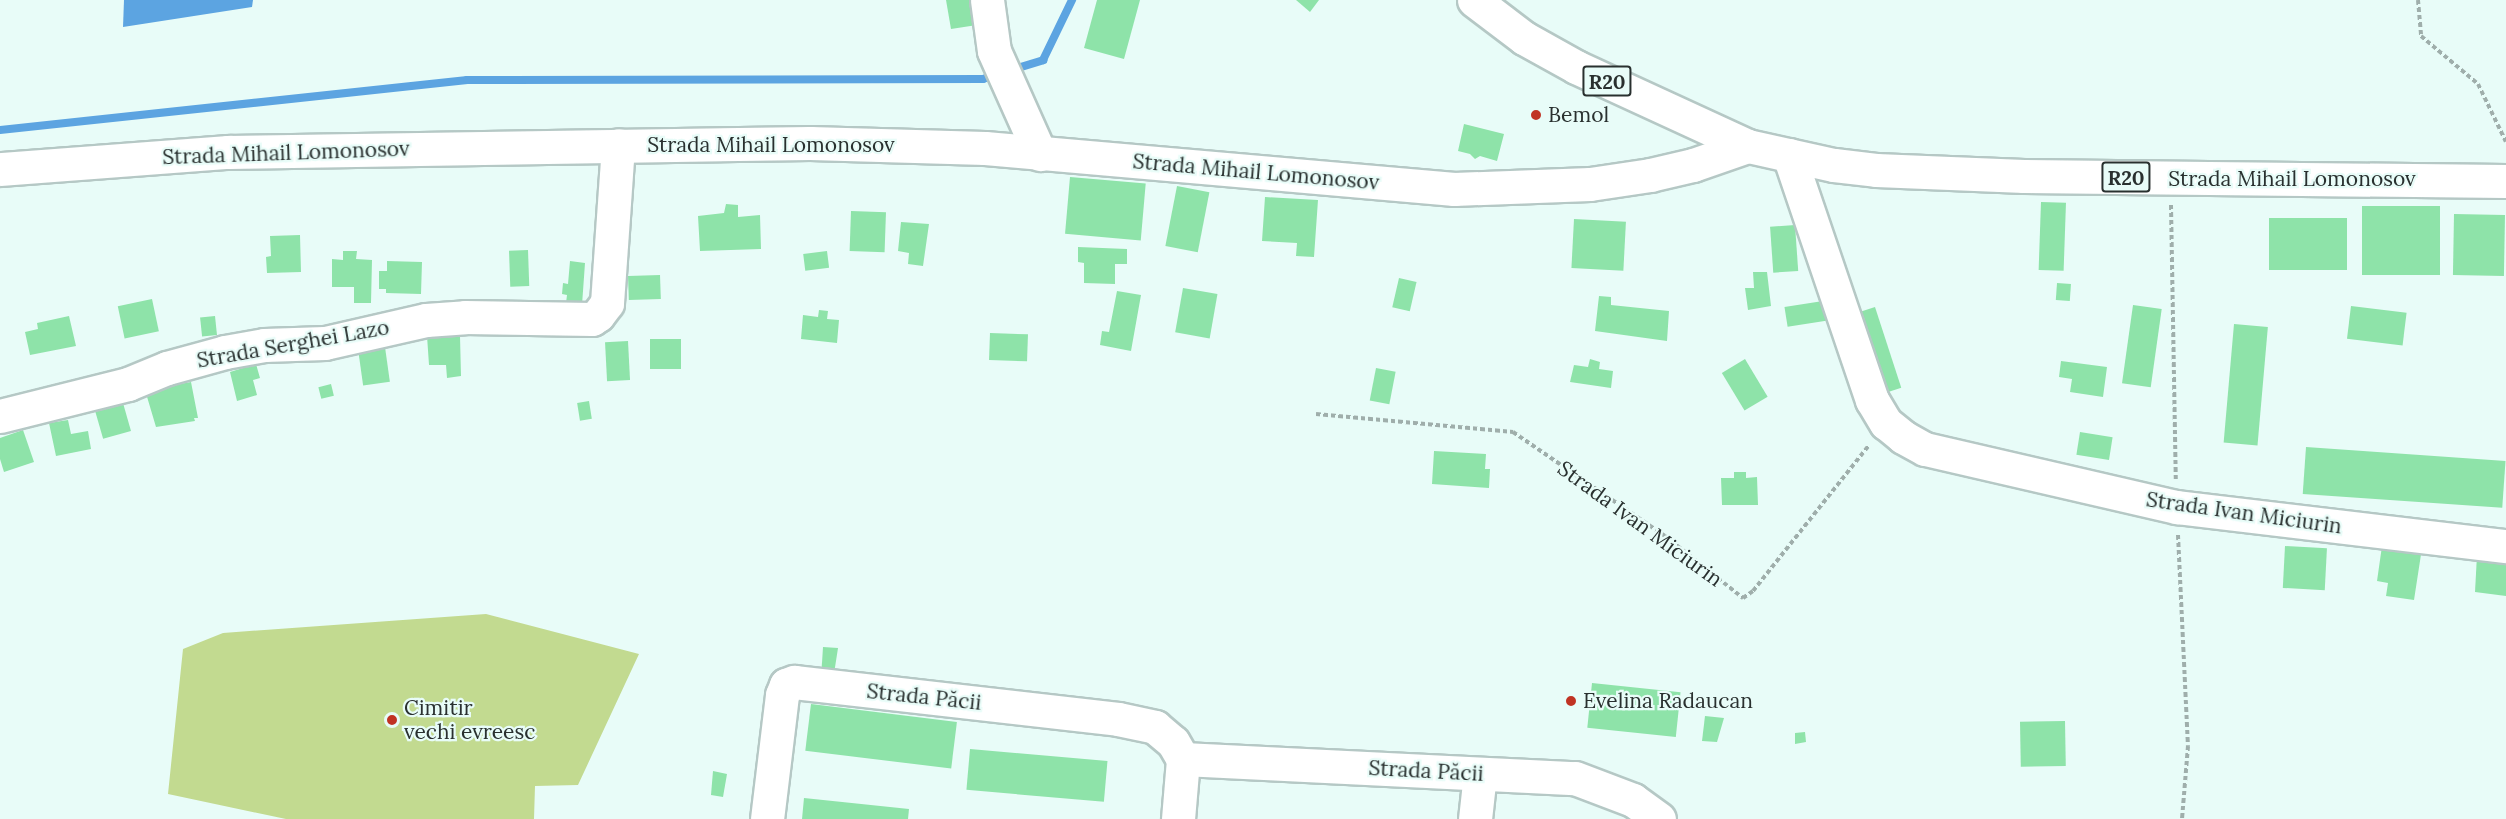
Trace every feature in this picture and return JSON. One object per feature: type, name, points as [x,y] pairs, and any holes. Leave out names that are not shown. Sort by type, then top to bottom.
[{"type":"street","points":[[987,0],[994,51],[1040,154]]},
{"type":"street","name":"R20","points":[[1474,0],[1524,38],[1576,67],[1748,146]]},
{"type":"street","name":"Strada Mihail Lomonosov","points":[[0,169],[228,152],[810,143],[985,148],[1454,189],[1590,184],[1650,176],[1748,146],[1876,170],[2024,176],[2506,181]]},
{"type":"street","name":"Strada Serghei Lazo","points":[[0,416],[128,384],[167,368],[225,352],[264,345],[324,342],[426,320],[465,317],[592,319],[607,303],[618,145]]},
{"type":"street","name":"Strada Ivan Miciurin","points":[[1789,155],[1872,400],[1886,423],[1903,437],[1925,449],[2177,507],[2506,546]]},
{"type":"street","name":"Strada Păcii","points":[[767,819],[782,695],[786,685],[794,682],[1118,719],[1155,727],[1173,741],[1183,759],[1575,778],[1633,800],[1659,819]]},
{"type":"street","points":[[1178,819],[1183,759]]},
{"type":"street","points":[[1475,819],[1480,774]]},
{"type":"path","points":[[2418,0],[2421,36],[2478,84],[2506,142]]},
{"type":"path","points":[[2171,177],[2177,507],[2188,746],[2182,819]]},
{"type":"path","name":"Strada Ivan Miciurin","points":[[1317,414],[1513,432],[1665,536],[1743,598],[1753,591],[1886,423]]},
{"type":"green space","name":"Cimitir vechi evreesc","points":[[486,614],[639,654],[578,785],[535,786],[534,819],[286,819],[168,794],[183,649],[223,633]]},
{"type":"water","points":[[124,0],[253,0],[252,7],[123,27]]},
{"type":"building","points":[[946,0],[973,0],[977,25],[951,29]]},
{"type":"building","points":[[1097,0],[1140,0],[1124,59],[1084,48]]},
{"type":"building","points":[[1296,0],[1319,0],[1310,12]]},
{"type":"building","points":[[1464,124],[1504,134],[1497,161],[1480,156],[1475,159],[1470,154],[1458,151]]},
{"type":"building","points":[[1070,177],[1146,184],[1141,240],[1065,234]]},
{"type":"building","points":[[1177,186],[1209,192],[1198,252],[1165,246]]},
{"type":"building","points":[[1265,197],[1318,200],[1314,257],[1296,256],[1297,243],[1262,241]]},
{"type":"building","points":[[2041,202],[2066,203],[2064,271],[2039,270]]},
{"type":"building","points":[[726,204],[738,205],[738,217],[760,215],[761,249],[700,251],[698,216],[724,213]]},
{"type":"building","points":[[2362,206],[2440,206],[2440,275],[2362,275]]},
{"type":"building","points":[[851,211],[886,212],[885,252],[850,251]]},
{"type":"building","points":[[2454,214],[2505,215],[2504,276],[2453,275]]},
{"type":"building","points":[[2269,218],[2347,218],[2347,270],[2269,270]]},
{"type":"building","points":[[1574,219],[1626,222],[1623,271],[1571,268]]},
{"type":"building","points":[[901,222],[929,224],[923,266],[908,264],[909,253],[898,251]]},
{"type":"building","points":[[1795,225],[1798,271],[1773,273],[1770,227]]},
{"type":"building","points":[[300,235],[301,272],[267,273],[266,257],[271,256],[270,236]]},
{"type":"building","points":[[1078,247],[1127,249],[1127,264],[1115,264],[1115,284],[1084,283],[1084,263],[1078,262]]},
{"type":"building","points":[[528,250],[529,286],[510,287],[509,251]]},
{"type":"building","points":[[343,251],[357,251],[356,259],[372,260],[371,303],[354,303],[354,287],[332,287],[332,259],[343,260]]},
{"type":"building","points":[[827,251],[829,268],[805,271],[803,254]]},
{"type":"building","points":[[387,261],[422,262],[421,294],[386,293],[386,289],[379,289],[379,271],[387,271]]},
{"type":"building","points":[[570,261],[585,263],[582,305],[566,303],[567,295],[562,294],[563,283],[568,284]]},
{"type":"building","points":[[1753,272],[1767,272],[1771,306],[1748,310],[1745,288],[1754,288]]},
{"type":"building","points":[[660,275],[661,299],[629,300],[628,276]]},
{"type":"building","points":[[1399,278],[1417,282],[1410,311],[1392,307]]},
{"type":"building","points":[[2057,283],[2071,284],[2070,301],[2056,300]]},
{"type":"building","points":[[1183,288],[1217,294],[1210,338],[1175,332]]},
{"type":"building","points":[[1117,291],[1141,295],[1131,351],[1100,345],[1102,331],[1109,332]]},
{"type":"building","points":[[1599,296],[1611,297],[1611,305],[1669,311],[1667,341],[1595,331]]},
{"type":"building","points":[[152,299],[159,331],[125,339],[118,306]]},
{"type":"building","points":[[1823,301],[1826,321],[1788,327],[1784,307]]},
{"type":"building","points":[[2133,305],[2162,309],[2151,387],[2122,383]]},
{"type":"building","points":[[2351,306],[2407,313],[2403,346],[2347,339]]},
{"type":"building","points":[[1875,307],[1901,388],[1881,394],[1855,313]]},
{"type":"building","points":[[819,310],[828,311],[827,319],[839,320],[837,343],[801,339],[803,315],[818,317]]},
{"type":"building","points":[[69,316],[76,346],[30,355],[25,332],[38,329],[37,323]]},
{"type":"building","points":[[215,316],[217,335],[202,336],[200,318]]},
{"type":"building","points":[[2234,324],[2268,327],[2257,446],[2224,443]]},
{"type":"building","points":[[990,333],[1028,334],[1027,361],[989,360]]},
{"type":"building","points":[[427,336],[460,336],[461,376],[447,378],[446,365],[429,365]]},
{"type":"building","points":[[650,339],[681,339],[681,369],[650,369]]},
{"type":"building","points":[[628,341],[630,380],[607,381],[605,342]]},
{"type":"building","points":[[385,347],[390,382],[363,385],[358,351]]},
{"type":"building","points":[[1590,359],[1600,362],[1599,369],[1613,371],[1611,388],[1570,382],[1574,365],[1588,367]]},
{"type":"building","points":[[1745,359],[1768,397],[1745,411],[1722,373]]},
{"type":"building","points":[[2061,361],[2107,367],[2103,397],[2070,392],[2072,379],[2059,377]]},
{"type":"building","points":[[256,364],[260,378],[253,380],[257,395],[237,401],[230,372]]},
{"type":"building","points":[[1376,368],[1396,372],[1389,404],[1370,400]]},
{"type":"building","points":[[191,382],[198,418],[194,418],[195,421],[156,427],[145,390]]},
{"type":"building","points":[[331,384],[334,396],[321,399],[318,387]]},
{"type":"building","points":[[589,401],[592,419],[580,421],[577,403]]},
{"type":"building","points":[[123,403],[131,431],[103,439],[95,411]]},
{"type":"building","points":[[68,420],[71,434],[88,431],[91,449],[56,456],[49,423]]},
{"type":"building","points":[[23,430],[34,462],[4,472],[0,459],[0,438]]},
{"type":"building","points":[[2080,432],[2113,437],[2109,460],[2076,455]]},
{"type":"building","points":[[2306,447],[2506,461],[2502,508],[2303,494]]},
{"type":"building","points":[[1434,451],[1486,454],[1485,469],[1490,469],[1489,488],[1432,484]]},
{"type":"building","points":[[1734,472],[1746,472],[1746,478],[1757,477],[1758,505],[1722,505],[1721,478],[1734,478]]},
{"type":"building","points":[[2285,546],[2327,548],[2325,590],[2283,588]]},
{"type":"building","points":[[2382,546],[2422,548],[2414,600],[2386,596],[2388,583],[2377,581]]},
{"type":"building","points":[[2477,555],[2506,559],[2506,596],[2475,592]]},
{"type":"building","points":[[823,647],[838,648],[833,680],[821,678]]},
{"type":"building","points":[[1592,683],[1681,692],[1676,737],[1587,728]]},
{"type":"building","points":[[811,704],[957,722],[951,769],[805,751]]},
{"type":"building","points":[[1705,716],[1724,718],[1717,742],[1702,741]]},
{"type":"building","points":[[2065,721],[2066,766],[2021,767],[2020,722]]},
{"type":"building","points":[[1805,732],[1806,742],[1795,744],[1795,733]]},
{"type":"building","points":[[970,749],[1107,761],[1104,802],[966,790]]},
{"type":"building","points":[[713,771],[727,774],[723,797],[711,795]]},
{"type":"building","points":[[804,798],[909,809],[908,819],[802,819]]},
{"type":"waterway","points":[[1011,70],[1043,60],[1072,0]]},
{"type":"waterway","points":[[0,130],[467,80],[983,79],[997,74]]},
{"type":"place","name":"Bemol","points":[[1536,115]]},
{"type":"place","name":"Evelina Radaucan","points":[[1571,701]]},
{"type":"place","name":"Cimitir vechi evreesc","points":[[392,720]]}]
